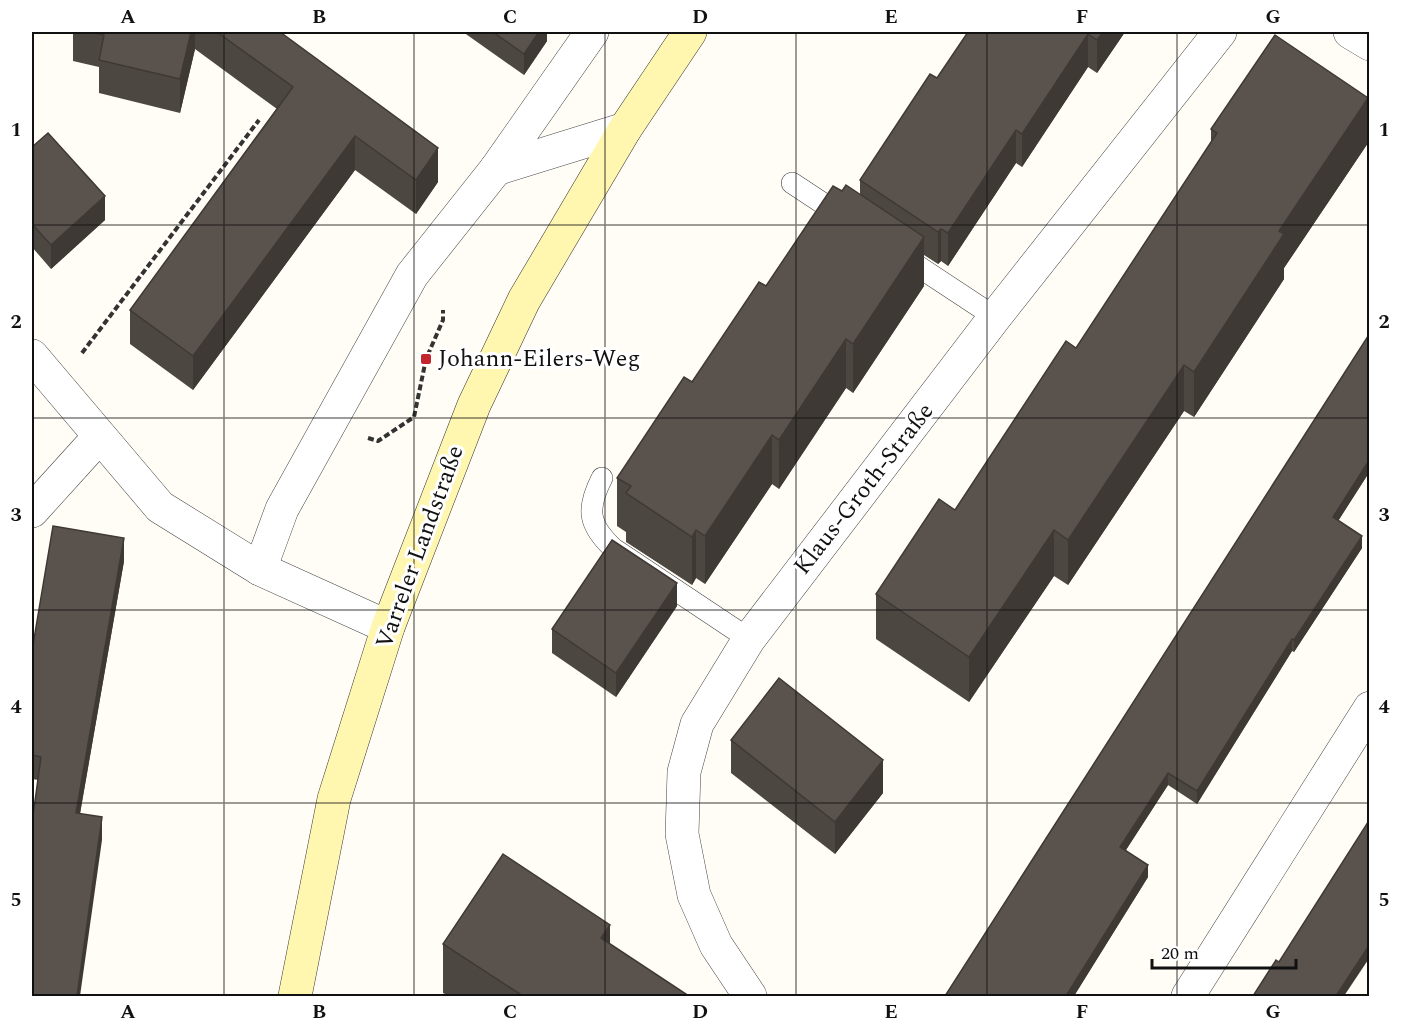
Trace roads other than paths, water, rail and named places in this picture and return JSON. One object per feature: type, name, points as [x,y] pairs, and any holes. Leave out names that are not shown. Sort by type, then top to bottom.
[{"type":"main road","name":"Varreler Landstraße","points":[[295,996],[334,800],[388,627],[423,532],[479,395],[524,300],[625,129],[690,32]]},
{"type":"street","points":[[260,570],[282,509],[412,275],[496,169],[592,32]]},
{"type":"street","name":"Klaus-Groth-Straße","points":[[750,996],[716,945],[694,895],[682,834],[684,772],[697,724],[749,639],[995,317],[1220,32]]},
{"type":"street","points":[[1350,32],[1370,44]]},
{"type":"street","points":[[496,169],[625,129]]},
{"type":"street","points":[[32,356],[160,507],[260,570],[388,627]]},
{"type":"street","points":[[32,511],[99,437]]},
{"type":"street","points":[[1188,996],[1370,708]]},
{"type":"lane","points":[[792,183],[860,228]]},
{"type":"lane","points":[[889,247],[995,317]]},
{"type":"lane","points":[[602,478],[592,498],[591,514],[594,526],[602,538],[614,549],[749,639]]},
{"type":"place","name":"Johann-Eilers-Weg","points":[[426,359]]}]
